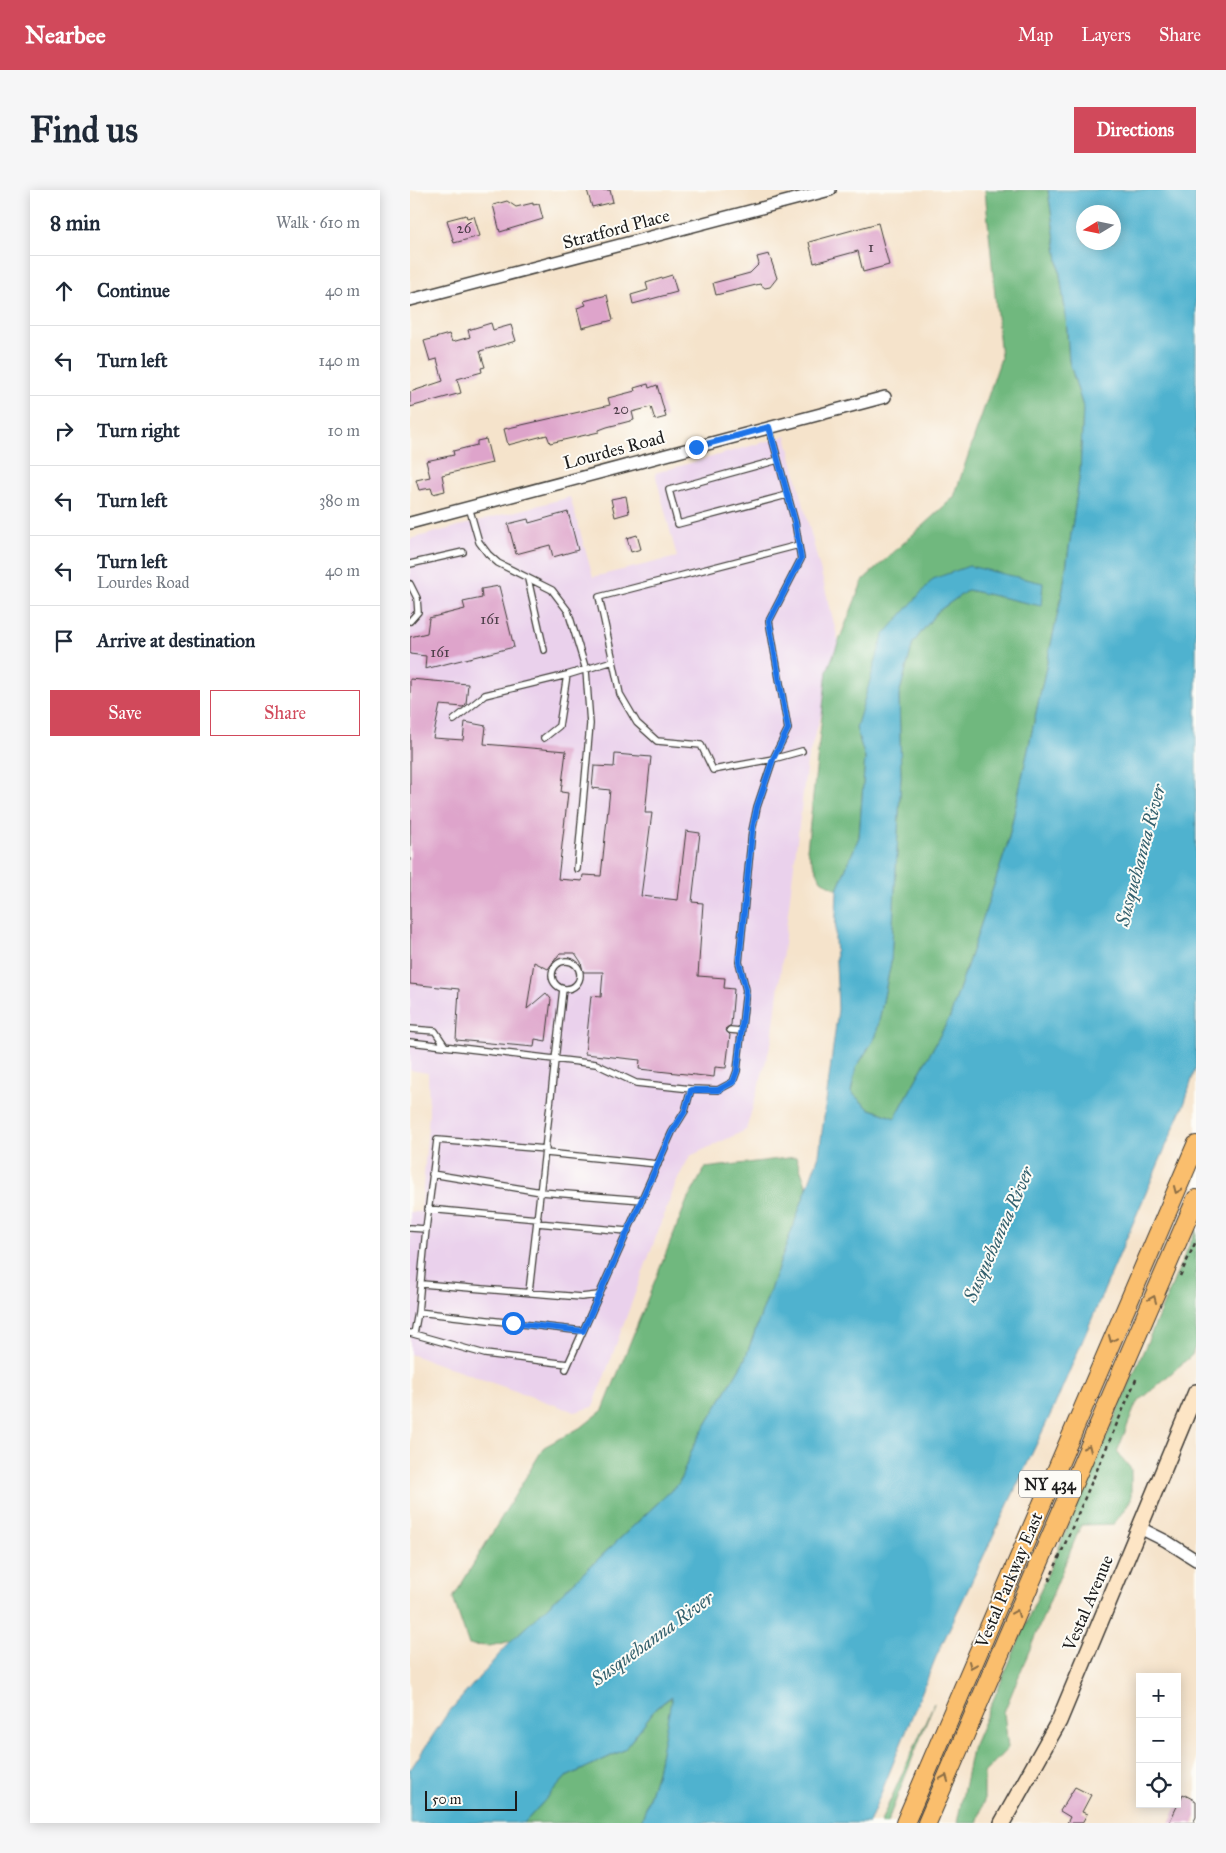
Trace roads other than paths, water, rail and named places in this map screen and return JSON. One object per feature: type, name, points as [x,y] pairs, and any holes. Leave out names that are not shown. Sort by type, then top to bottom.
[{"type":"main road","name":"Vestal Parkway East","points":[[905,1823],[1196,1145]]},
{"type":"main road","name":"Vestal Parkway East","points":[[927,1823],[1196,1199]]},
{"type":"street","name":"Stratford Place","points":[[410,300],[830,190]]},
{"type":"street","name":"Lourdes Road","points":[[410,523],[885,396]]},
{"type":"street","name":"Vestal Avenue","points":[[1002,1823],[1059,1721],[1196,1392]]},
{"type":"street","points":[[1140,1528],[1166,1540],[1196,1560]]},
{"type":"lane","points":[[410,1042],[557,1058],[606,1067],[636,1083],[691,1090],[718,1090],[733,1082],[737,1071],[746,990],[739,962],[752,831],[757,807],[773,759],[788,729],[769,621],[801,559],[769,427]]},
{"type":"lane","points":[[778,460],[669,490],[671,499],[678,524],[787,495]]},
{"type":"lane","points":[[469,507],[479,542],[488,554],[498,563],[552,590],[568,611],[586,670],[590,724],[577,869]]},
{"type":"lane","points":[[799,545],[599,597],[620,694],[637,722],[658,740],[701,745],[712,770],[773,759],[802,751]]},
{"type":"lane","points":[[410,564],[463,552]]},
{"type":"lane","points":[[528,578],[544,650]]},
{"type":"lane","points":[[410,584],[417,598],[418,612],[410,621]]},
{"type":"lane","points":[[410,600],[417,598]]},
{"type":"lane","points":[[454,720],[485,695],[586,670],[613,661]]},
{"type":"lane","points":[[544,738],[559,726],[567,675]]},
{"type":"lane","points":[[567,961],[576,965],[580,977],[573,988],[564,989],[553,980],[553,971],[558,964],[567,961]]},
{"type":"lane","points":[[529,1292],[564,989]]},
{"type":"lane","points":[[410,1030],[435,1031],[445,1046]]},
{"type":"lane","points":[[730,1030],[741,1031]]},
{"type":"lane","points":[[658,1164],[437,1140],[426,1228],[422,1284],[418,1312],[412,1333],[485,1354],[567,1366],[627,1231],[642,1200],[658,1164],[672,1132],[685,1111],[691,1090]]},
{"type":"lane","points":[[432,1174],[541,1192],[642,1200]]},
{"type":"lane","points":[[428,1209],[627,1231]]},
{"type":"lane","points":[[410,1228],[426,1228]]},
{"type":"lane","points":[[422,1284],[581,1298],[599,1295]]},
{"type":"lane","points":[[418,1312],[583,1331]]},
{"type":"water","name":"Susquehanna River","points":[[1048,190],[1196,190],[1196,1066],[1185,1102],[1054,1407],[936,1657],[869,1823],[641,1823],[657,1772],[672,1696],[656,1708],[624,1750],[566,1777],[524,1823],[410,1823],[410,1770],[447,1714],[511,1641],[679,1483],[694,1445],[745,1359],[819,1155],[838,1009],[835,938],[837,890],[859,837],[865,758],[856,728],[883,636],[933,579],[969,566],[1043,583],[1041,606],[968,590],[937,612],[913,643],[899,695],[901,777],[891,962],[876,1036],[856,1068],[851,1092],[868,1108],[895,1118],[950,1017],[1007,846],[1063,589],[1080,473],[1083,407],[1069,361],[1066,317]]}]
